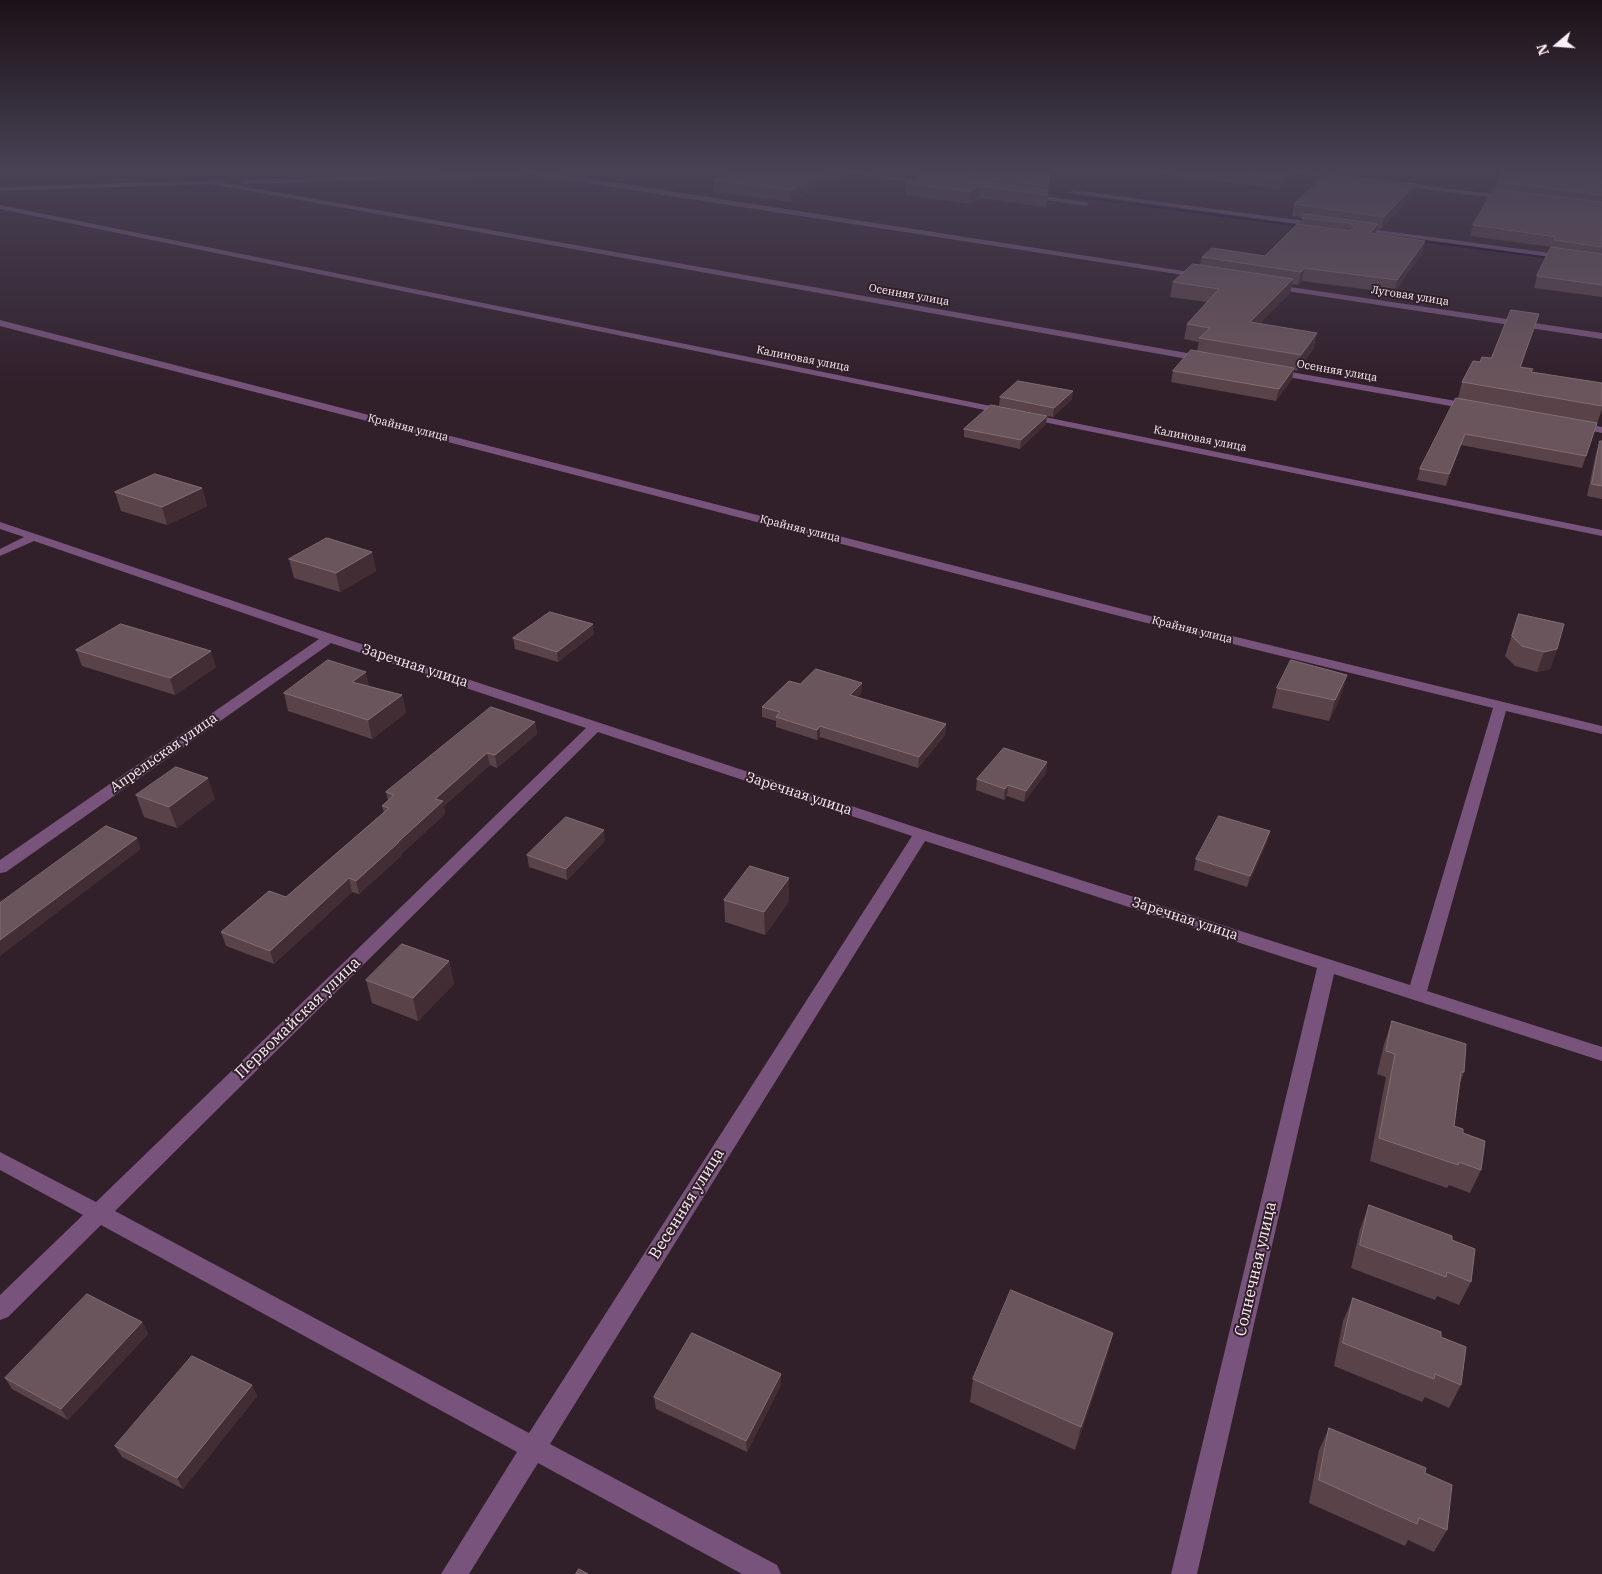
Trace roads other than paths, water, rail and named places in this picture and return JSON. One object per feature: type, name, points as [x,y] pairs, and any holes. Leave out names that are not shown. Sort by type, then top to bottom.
[{"type":"street","name":"Калиновая улица","points":[[179,243],[1602,533]]},
{"type":"street","name":"Осенняя улица","points":[[553,243],[1210,360]]},
{"type":"street","points":[[990,243],[1210,277]]},
{"type":"street","points":[[1461,243],[1602,262]]},
{"type":"street","name":"Луговая улица","points":[[1259,284],[1602,336]]},
{"type":"street","name":"Крайняя улица","points":[[0,323],[1139,617],[1602,730]]},
{"type":"street","name":"Осенняя улица","points":[[1269,371],[1484,409]]},
{"type":"street","points":[[1563,423],[1602,430]]},
{"type":"street","name":"Заречная улица","points":[[0,524],[329,638],[921,834],[1602,1054]]},
{"type":"street","points":[[0,553],[35,536]]},
{"type":"street","name":"Апрельская улица","points":[[0,868],[329,638]]},
{"type":"street","points":[[1417,993],[1501,705]]},
{"type":"street","name":"Первомайская улица","points":[[0,1310],[596,726]]},
{"type":"street","name":"Весенняя улица","points":[[454,1574],[921,834]]},
{"type":"street","name":"Солнечная улица","points":[[1184,1574],[1327,964]]},
{"type":"street","points":[[0,1160],[768,1574]]},
{"type":"waterway","points":[[1439,243],[1559,259]]}]
